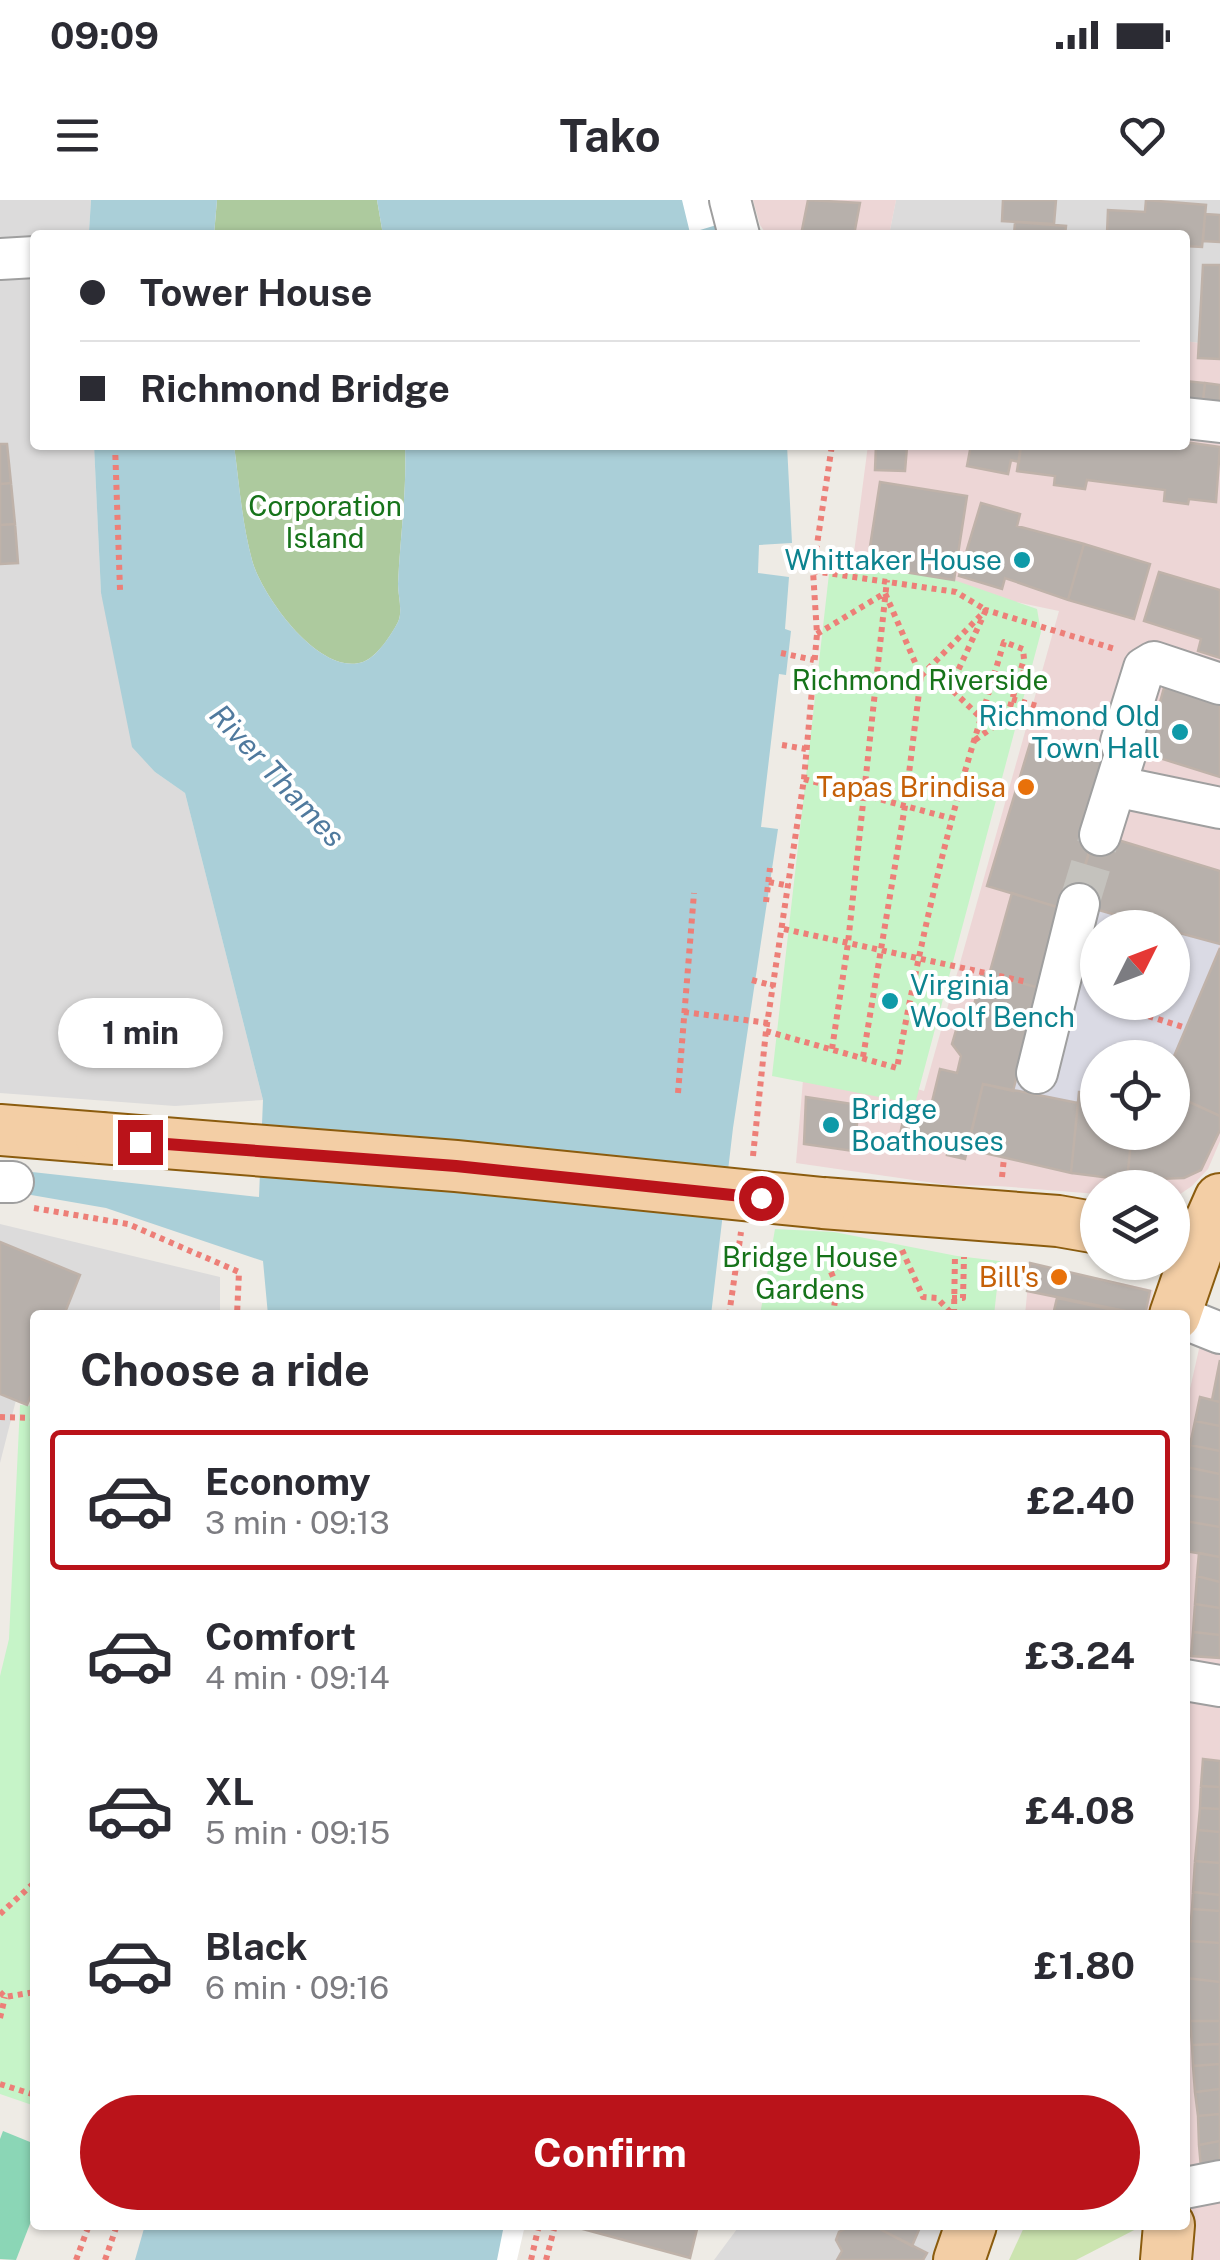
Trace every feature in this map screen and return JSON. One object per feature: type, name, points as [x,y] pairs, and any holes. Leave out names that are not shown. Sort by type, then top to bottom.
[{"type":"main road","points":[[0,1130],[456,1166],[1080,1224]]},
{"type":"main road","points":[[1190,1239],[1220,1199]]},
{"type":"main road","points":[[1176,1310],[1180,1280]]},
{"type":"main road","points":[[959,2260],[969,2230]]},
{"type":"street","points":[[730,200],[739,230]]},
{"type":"street","points":[[0,260],[30,257]]},
{"type":"street","points":[[1190,419],[1220,422]]},
{"type":"street","points":[[1111,831],[1125,754],[1121,742],[1144,668],[1154,662],[1220,684]]},
{"type":"street","points":[[1121,782],[1220,808]]},
{"type":"street","points":[[1038,1072],[1078,904]]},
{"type":"street","points":[[1190,1321],[1220,1332]]},
{"type":"street","points":[[1190,1681],[1220,1686]]},
{"type":"street","points":[[1190,2187],[1220,2181]]},
{"type":"path","points":[[115,450],[120,590]]},
{"type":"path","points":[[753,1158],[767,1027],[804,779],[817,634],[813,571],[831,450]]},
{"type":"path","points":[[813,571],[956,592],[986,610],[1154,662]]},
{"type":"path","points":[[832,1048],[848,943],[887,580]]},
{"type":"path","points":[[817,634],[886,593]]},
{"type":"path","points":[[863,1057],[904,806],[920,676],[886,593]]},
{"type":"path","points":[[920,676],[986,610]]},
{"type":"path","points":[[981,718],[950,688],[986,610]]},
{"type":"path","points":[[684,1012],[767,1027],[897,1068],[917,958],[950,818],[1004,642],[1023,649],[1007,717],[974,740]]},
{"type":"path","points":[[781,652],[814,660]]},
{"type":"path","points":[[1020,673],[1044,680]]},
{"type":"path","points":[[1012,699],[1037,706]]},
{"type":"path","points":[[782,745],[806,749]]},
{"type":"path","points":[[804,779],[950,818]]},
{"type":"path","points":[[766,902],[770,868]]},
{"type":"path","points":[[769,882],[790,886]]},
{"type":"path","points":[[678,1093],[694,893]]},
{"type":"path","points":[[784,928],[1040,985]]},
{"type":"path","points":[[752,980],[774,986]]},
{"type":"path","points":[[1161,1020],[1186,1028]]},
{"type":"path","points":[[10,1190],[128,1224],[239,1272],[238,1310]]},
{"type":"path","points":[[953,1310],[956,1244]]},
{"type":"path","points":[[831,1272],[837,1286],[833,1310]]},
{"type":"path","points":[[926,1296],[938,1298],[949,1310]]},
{"type":"path","points":[[0,1417],[30,1418]]},
{"type":"path","points":[[0,1914],[30,1887]]},
{"type":"path","points":[[0,2018],[3,1995],[30,1992]]},
{"type":"path","points":[[0,2084],[30,2094]]},
{"type":"path","points":[[76,2260],[87,2230]]},
{"type":"path","points":[[105,2260],[115,2230]]},
{"type":"path","points":[[531,2260],[538,2230]]},
{"type":"path","points":[[546,2260],[554,2230]]},
{"type":"shaded area","points":[[0,200],[91,200],[89,230],[30,230],[30,450],[94,450],[101,593],[155,772],[185,793],[263,1100],[175,1106],[0,1093]]},
{"type":"shaded area","points":[[753,200],[896,200],[890,230],[764,230]]},
{"type":"shaded area","points":[[896,200],[1220,200],[1220,346],[1190,342],[1190,230],[890,230]]},
{"type":"shaded area","points":[[1190,342],[1220,346],[1220,1141],[1208,1169],[1190,1187],[1190,1170],[1080,1170],[1080,1193],[948,1185],[796,1163],[805,1056],[924,1091],[1059,611],[852,568],[867,450],[1190,450]]},
{"type":"shaded area","points":[[1074,903],[1099,910],[1080,910],[1080,1020],[1189,1020],[1181,1040],[1080,1040],[1078,1103],[1013,1091],[1060,908]]},
{"type":"shaded area","points":[[1190,936],[1220,944],[1190,1019]]},
{"type":"shaded area","points":[[0,1224],[220,1277],[220,1310],[30,1310],[30,1400],[16,1400],[0,1463]]},
{"type":"shaded area","name":"Bill's","points":[[1030,1263],[1080,1274],[1080,1280],[1107,1280],[1153,1290],[1149,1310],[1025,1310]]},
{"type":"shaded area","points":[[1220,1327],[1220,2260],[1173,2260],[1183,2230],[1190,2230],[1190,1389],[1199,1349]]},
{"type":"shaded area","points":[[736,2230],[945,2230],[936,2260],[714,2260]]},
{"type":"green space","points":[[217,200],[377,200],[382,230],[214,230]]},
{"type":"green space","name":"Corporation Island","points":[[235,450],[405,450],[399,618],[374,655],[363,662],[346,663],[328,657],[294,629],[258,575],[241,503]]},
{"type":"green space","name":"Richmond Riverside","points":[[830,565],[867,566],[954,580],[1037,609],[1041,632],[915,1104],[772,1076]]},
{"type":"green space","name":"Bridge House Gardens","points":[[775,1229],[834,1232],[1000,1261],[995,1310],[761,1310]]},
{"type":"green space","points":[[20,1405],[30,1406],[30,2104],[0,2094],[0,1676],[9,1639]]},
{"type":"green space","points":[[3,2131],[30,2142],[30,2224],[16,2260],[0,2259]]},
{"type":"green space","points":[[1023,2230],[1134,2230],[1076,2260],[1009,2260]]},
{"type":"water","points":[[91,200],[217,200],[214,230],[89,230]]},
{"type":"water","points":[[377,200],[715,200],[723,230],[382,230]]},
{"type":"water","name":"River Thames","points":[[94,450],[235,450],[246,532],[258,575],[294,629],[328,657],[346,663],[363,662],[373,655],[398,622],[405,450],[787,450],[792,543],[759,545],[758,573],[789,577],[785,629],[791,631],[786,675],[779,674],[761,827],[778,829],[733,1128],[712,1310],[268,1310],[263,1261],[106,1208],[14,1192],[14,1170],[259,1197],[263,1100],[185,793],[155,772],[132,747],[101,593]]},
{"type":"water","points":[[144,2230],[505,2230],[498,2260],[135,2260]]},
{"type":"pier","points":[[682,200],[715,200],[720,224],[689,230]]},
{"type":"pier","points":[[503,2230],[524,2230],[517,2260],[497,2260]]},
{"type":"building","points":[[808,200],[860,203],[855,230],[802,230]]},
{"type":"building","points":[[1003,200],[1056,200],[1054,224],[1002,221]]},
{"type":"building","points":[[1146,200],[1206,205],[1202,247],[1190,246],[1190,230],[1107,230],[1108,210],[1145,212]]},
{"type":"building","points":[[1205,214],[1220,215],[1220,242],[1203,241]]},
{"type":"building","points":[[1015,222],[1066,226],[1066,230],[1014,230]]},
{"type":"building","points":[[1203,265],[1220,265],[1220,359],[1198,358]]},
{"type":"building","points":[[1190,382],[1205,383],[1202,409],[1190,407]]},
{"type":"building","points":[[1205,383],[1220,385],[1220,412],[1202,409]]},
{"type":"building","points":[[1190,443],[1220,447],[1216,502],[1164,501],[1165,490],[1087,480],[1085,489],[1054,485],[1055,476],[1017,471],[1020,450],[1190,450]]},
{"type":"building","points":[[0,444],[7,444],[11,483],[0,484]]},
{"type":"building","points":[[876,450],[907,450],[905,471],[875,470]]},
{"type":"building","points":[[970,450],[1020,450],[1019,462],[1011,460],[1008,474],[967,466]]},
{"type":"building","points":[[880,482],[967,496],[954,580],[867,566]]},
{"type":"building","points":[[11,483],[15,524],[0,525],[0,484]]},
{"type":"building","name":"Whittaker House","points":[[981,503],[1020,514],[1017,526],[1084,544],[1068,600],[1005,578],[1002,589],[959,576]]},
{"type":"building","points":[[15,524],[18,563],[0,564],[0,525]]},
{"type":"building","points":[[1084,544],[1150,564],[1134,619],[1068,600]]},
{"type":"building","points":[[1159,572],[1220,590],[1220,658],[1198,651],[1201,639],[1144,621]]},
{"type":"building","name":"Richmond Old Town Hall","points":[[1167,677],[1220,696],[1220,777],[1134,750],[1145,709],[1157,713]]},
{"type":"building","points":[[1032,737],[1116,763],[1071,911],[987,886]]},
{"type":"building","points":[[1095,833],[1220,871],[1220,944],[1190,936],[1190,910],[1098,910],[1074,903]]},
{"type":"building","points":[[1012,893],[1060,908],[1040,988],[989,975]]},
{"type":"building","points":[[1220,948],[1220,1116],[1190,1102],[1190,1040],[1181,1040]]},
{"type":"building","points":[[982,973],[1040,988],[1013,1091],[983,1084],[965,1159],[947,1155],[948,1150],[899,1138],[907,1104],[930,1110],[940,1069],[957,1073],[961,1056],[952,1044],[957,1027],[970,1021]]},
{"type":"building","points":[[983,1084],[1078,1103],[1071,1173],[967,1149]]},
{"type":"building","points":[[1079,1092],[1080,1150],[1130,1150],[1128,1170],[1071,1173]]},
{"type":"building","name":"Bridge Boathouses","points":[[806,1097],[859,1105],[854,1151],[804,1144]]},
{"type":"building","points":[[1190,1102],[1220,1116],[1220,1130],[1201,1170],[1190,1175],[1190,1170],[1128,1170],[1130,1150],[1190,1150]]},
{"type":"building","points":[[0,1242],[80,1275],[66,1310],[30,1310],[27,1405],[0,1394]]},
{"type":"building","name":"Bill's","points":[[1030,1263],[1080,1275],[1080,1280],[1103,1280],[1150,1291],[1146,1310],[1120,1310],[1027,1291]]},
{"type":"building","points":[[1057,1298],[1113,1310],[1054,1310]]},
{"type":"building","points":[[1220,1360],[1220,1402],[1212,1400]]},
{"type":"building","points":[[1200,1397],[1220,1402],[1220,1426],[1195,1421]]},
{"type":"building","points":[[1195,1421],[1220,1426],[1220,1451],[1190,1445]]},
{"type":"building","points":[[1190,1445],[1220,1451],[1220,1474],[1190,1468]]},
{"type":"building","points":[[1190,1468],[1220,1474],[1220,1500],[1190,1496]]},
{"type":"building","points":[[1190,1496],[1220,1500],[1220,1527],[1190,1522]]},
{"type":"building","points":[[1190,1522],[1220,1527],[1220,1557],[1190,1552]]},
{"type":"building","points":[[1199,1553],[1220,1557],[1220,1582],[1197,1576]]},
{"type":"building","points":[[1197,1576],[1220,1582],[1220,1608],[1195,1604]]},
{"type":"building","points":[[1195,1604],[1220,1608],[1220,1635],[1193,1632]]},
{"type":"building","points":[[1193,1632],[1220,1635],[1220,1658],[1191,1656]]},
{"type":"building","points":[[1203,1759],[1220,1761],[1220,1787],[1201,1786]]},
{"type":"building","points":[[1201,1786],[1220,1787],[1220,1809],[1200,1808]]},
{"type":"building","points":[[1200,1808],[1220,1809],[1220,1832],[1198,1830]]},
{"type":"building","points":[[1198,1830],[1220,1832],[1220,1863],[1195,1861]]},
{"type":"building","points":[[1195,1861],[1220,1863],[1220,1895],[1193,1892]]},
{"type":"building","points":[[1193,1892],[1220,1895],[1220,1911],[1192,1909]]},
{"type":"building","points":[[1192,1909],[1220,1911],[1220,1943],[1190,1941]]},
{"type":"building","points":[[1190,1941],[1220,1943],[1220,1982],[1190,1978]]},
{"type":"building","points":[[1190,1978],[1220,1982],[1220,2021],[1190,2021]]},
{"type":"building","points":[[1190,2021],[1220,2021],[1220,2044],[1192,2045]]},
{"type":"building","points":[[1220,2044],[1220,2064],[1193,2066],[1192,2045]]},
{"type":"building","points":[[1220,2064],[1220,2089],[1195,2092],[1193,2066]]},
{"type":"building","points":[[1220,2089],[1220,2114],[1198,2116],[1195,2092]]},
{"type":"building","points":[[1220,2114],[1220,2141],[1199,2145],[1198,2116]]},
{"type":"building","points":[[1220,2141],[1220,2174],[1202,2179],[1199,2145]]},
{"type":"building","points":[[586,2230],[697,2230],[690,2258]]},
{"type":"building","points":[[882,2230],[927,2253],[923,2260],[837,2260],[842,2251],[836,2240],[839,2232]]},
{"type":"building","points":[[882,2230],[919,2230],[912,2246]]},
{"type":"tunnel","points":[[1079,904],[1100,835]]},
{"type":"place","name":"Whittaker House","points":[[1022,560]]},
{"type":"place","name":"Richmond Old Town Hall","points":[[1180,732]]},
{"type":"place","name":"Tapas Brindisa","points":[[1026,787]]},
{"type":"place","name":"Virginia Woolf Bench","points":[[890,1001]]},
{"type":"place","name":"Bridge Boathouses","points":[[831,1125]]},
{"type":"place","name":"Bill's","points":[[1059,1277]]},
{"type":"route","points":[[140,1142],[456,1166],[761,1198]]}]
